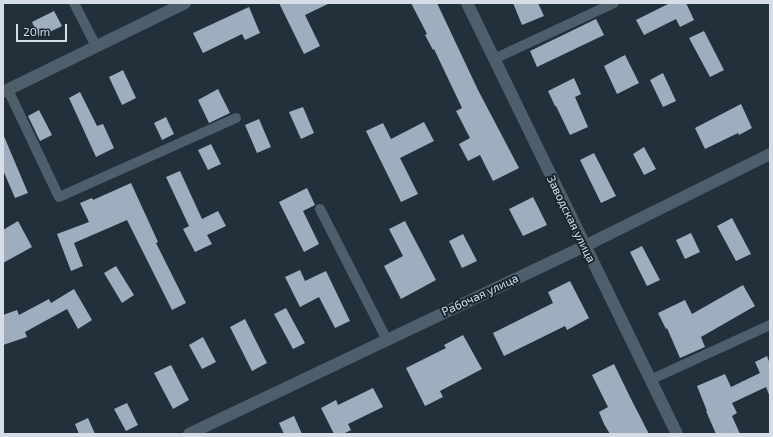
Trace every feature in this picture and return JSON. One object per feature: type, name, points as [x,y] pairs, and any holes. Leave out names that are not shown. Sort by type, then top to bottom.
[{"type":"street","points":[[5,91],[185,3]]},
{"type":"street","name":"Заводская улица","points":[[467,3],[677,434]]},
{"type":"street","name":"Рабочая улица","points":[[189,434],[585,246],[770,154]]},
{"type":"lane","points":[[74,3],[96,46]]},
{"type":"lane","points":[[494,59],[614,3]]},
{"type":"lane","points":[[5,91],[59,197],[236,118]]},
{"type":"lane","points":[[320,209],[387,340]]},
{"type":"lane","points":[[650,380],[770,325]]},
{"type":"building","points":[[279,3],[330,3],[305,15],[320,46],[304,54]]},
{"type":"building","points":[[411,3],[437,3],[478,90],[519,168],[493,181],[480,155],[468,161],[459,144],[470,138],[456,111],[462,108],[434,49],[433,50],[425,35],[427,34]]},
{"type":"building","points":[[513,3],[538,3],[544,16],[522,25]]},
{"type":"building","points":[[670,3],[686,3],[694,20],[680,27],[676,19],[644,35],[636,20]]},
{"type":"building","points":[[249,7],[260,33],[245,40],[242,34],[203,53],[193,33]]},
{"type":"building","points":[[54,11],[62,26],[39,37],[32,22]]},
{"type":"building","points":[[596,19],[604,35],[537,67],[530,51]]},
{"type":"building","points":[[704,31],[724,70],[710,77],[689,38]]},
{"type":"building","points":[[625,55],[639,83],[617,94],[604,66]]},
{"type":"building","points":[[123,70],[136,98],[122,105],[109,77]]},
{"type":"building","points":[[663,73],[676,101],[663,107],[650,80]]},
{"type":"building","points":[[574,78],[581,94],[575,97],[588,127],[570,135],[548,91]]},
{"type":"building","points":[[218,89],[230,113],[209,123],[198,100]]},
{"type":"building","points":[[80,92],[97,126],[103,124],[114,148],[96,157],[69,98]]},
{"type":"building","points":[[741,104],[752,128],[705,149],[695,128]]},
{"type":"building","points":[[303,107],[314,133],[301,139],[289,112]]},
{"type":"building","points":[[39,110],[52,135],[40,141],[28,116]]},
{"type":"building","points":[[166,117],[174,134],[162,140],[154,123]]},
{"type":"building","points":[[259,119],[271,147],[257,153],[245,125]]},
{"type":"building","points":[[424,122],[434,141],[400,158],[418,194],[401,202],[366,131],[383,123],[391,139]]},
{"type":"building","points":[[3,134],[28,193],[15,198],[3,170]]},
{"type":"building","points":[[211,144],[221,164],[208,170],[198,150]]},
{"type":"building","points":[[644,147],[656,169],[644,175],[633,154]]},
{"type":"building","points":[[594,153],[616,196],[601,203],[580,160]]},
{"type":"building","points":[[180,171],[202,219],[218,211],[226,226],[207,235],[212,244],[195,252],[183,229],[189,226],[166,177]]},
{"type":"building","points":[[131,183],[158,242],[156,243],[186,303],[172,310],[127,220],[74,243],[83,266],[71,271],[57,234],[89,222],[80,203],[92,198],[93,200]]},
{"type":"building","points":[[307,188],[315,205],[303,211],[319,244],[304,252],[279,202]]},
{"type":"building","points":[[533,197],[547,225],[523,236],[509,209]]},
{"type":"building","points":[[732,218],[751,254],[736,261],[717,226]]},
{"type":"building","points":[[18,221],[32,247],[3,263],[3,230]]},
{"type":"building","points":[[405,221],[436,280],[401,299],[384,266],[403,256],[389,229]]},
{"type":"building","points":[[691,233],[700,252],[685,259],[676,240]]},
{"type":"building","points":[[463,234],[477,261],[462,268],[449,241]]},
{"type":"building","points":[[642,246],[660,280],[647,286],[630,252]]},
{"type":"building","points":[[116,266],[134,295],[122,303],[104,273]]},
{"type":"building","points":[[300,270],[305,281],[326,271],[350,321],[335,328],[319,297],[300,307],[285,277]]},
{"type":"building","points":[[570,281],[589,318],[567,330],[565,326],[504,356],[493,333],[553,303],[548,292]]},
{"type":"building","points":[[743,285],[755,306],[701,337],[705,347],[680,358],[667,328],[666,329],[658,313],[685,300],[692,314]]},
{"type":"building","points":[[74,289],[92,320],[78,329],[67,309],[25,332],[27,337],[3,345],[3,315],[17,310],[19,315],[49,299],[51,303]]},
{"type":"building","points":[[286,308],[305,343],[293,349],[274,314]]},
{"type":"building","points":[[245,319],[267,363],[252,371],[230,327]]},
{"type":"building","points":[[463,335],[482,369],[440,391],[443,397],[425,406],[406,368],[446,348],[444,345]]},
{"type":"building","points":[[203,337],[216,362],[202,369],[189,345]]},
{"type":"building","points":[[767,356],[770,364],[770,397],[766,387],[732,403],[737,413],[732,416],[740,434],[716,434],[697,386],[725,374],[731,387],[760,373],[755,362]]},
{"type":"building","points":[[614,364],[649,434],[610,434],[604,424],[599,412],[608,407],[592,375]]},
{"type":"building","points":[[171,365],[189,400],[173,409],[154,373]]},
{"type":"building","points":[[373,388],[383,407],[348,424],[351,430],[343,434],[334,434],[321,408],[336,400],[338,405]]},
{"type":"building","points":[[127,403],[138,425],[126,431],[114,409]]},
{"type":"building","points":[[294,416],[302,434],[284,434],[279,423]]},
{"type":"building","points":[[88,418],[95,434],[79,434],[75,424]]}]
